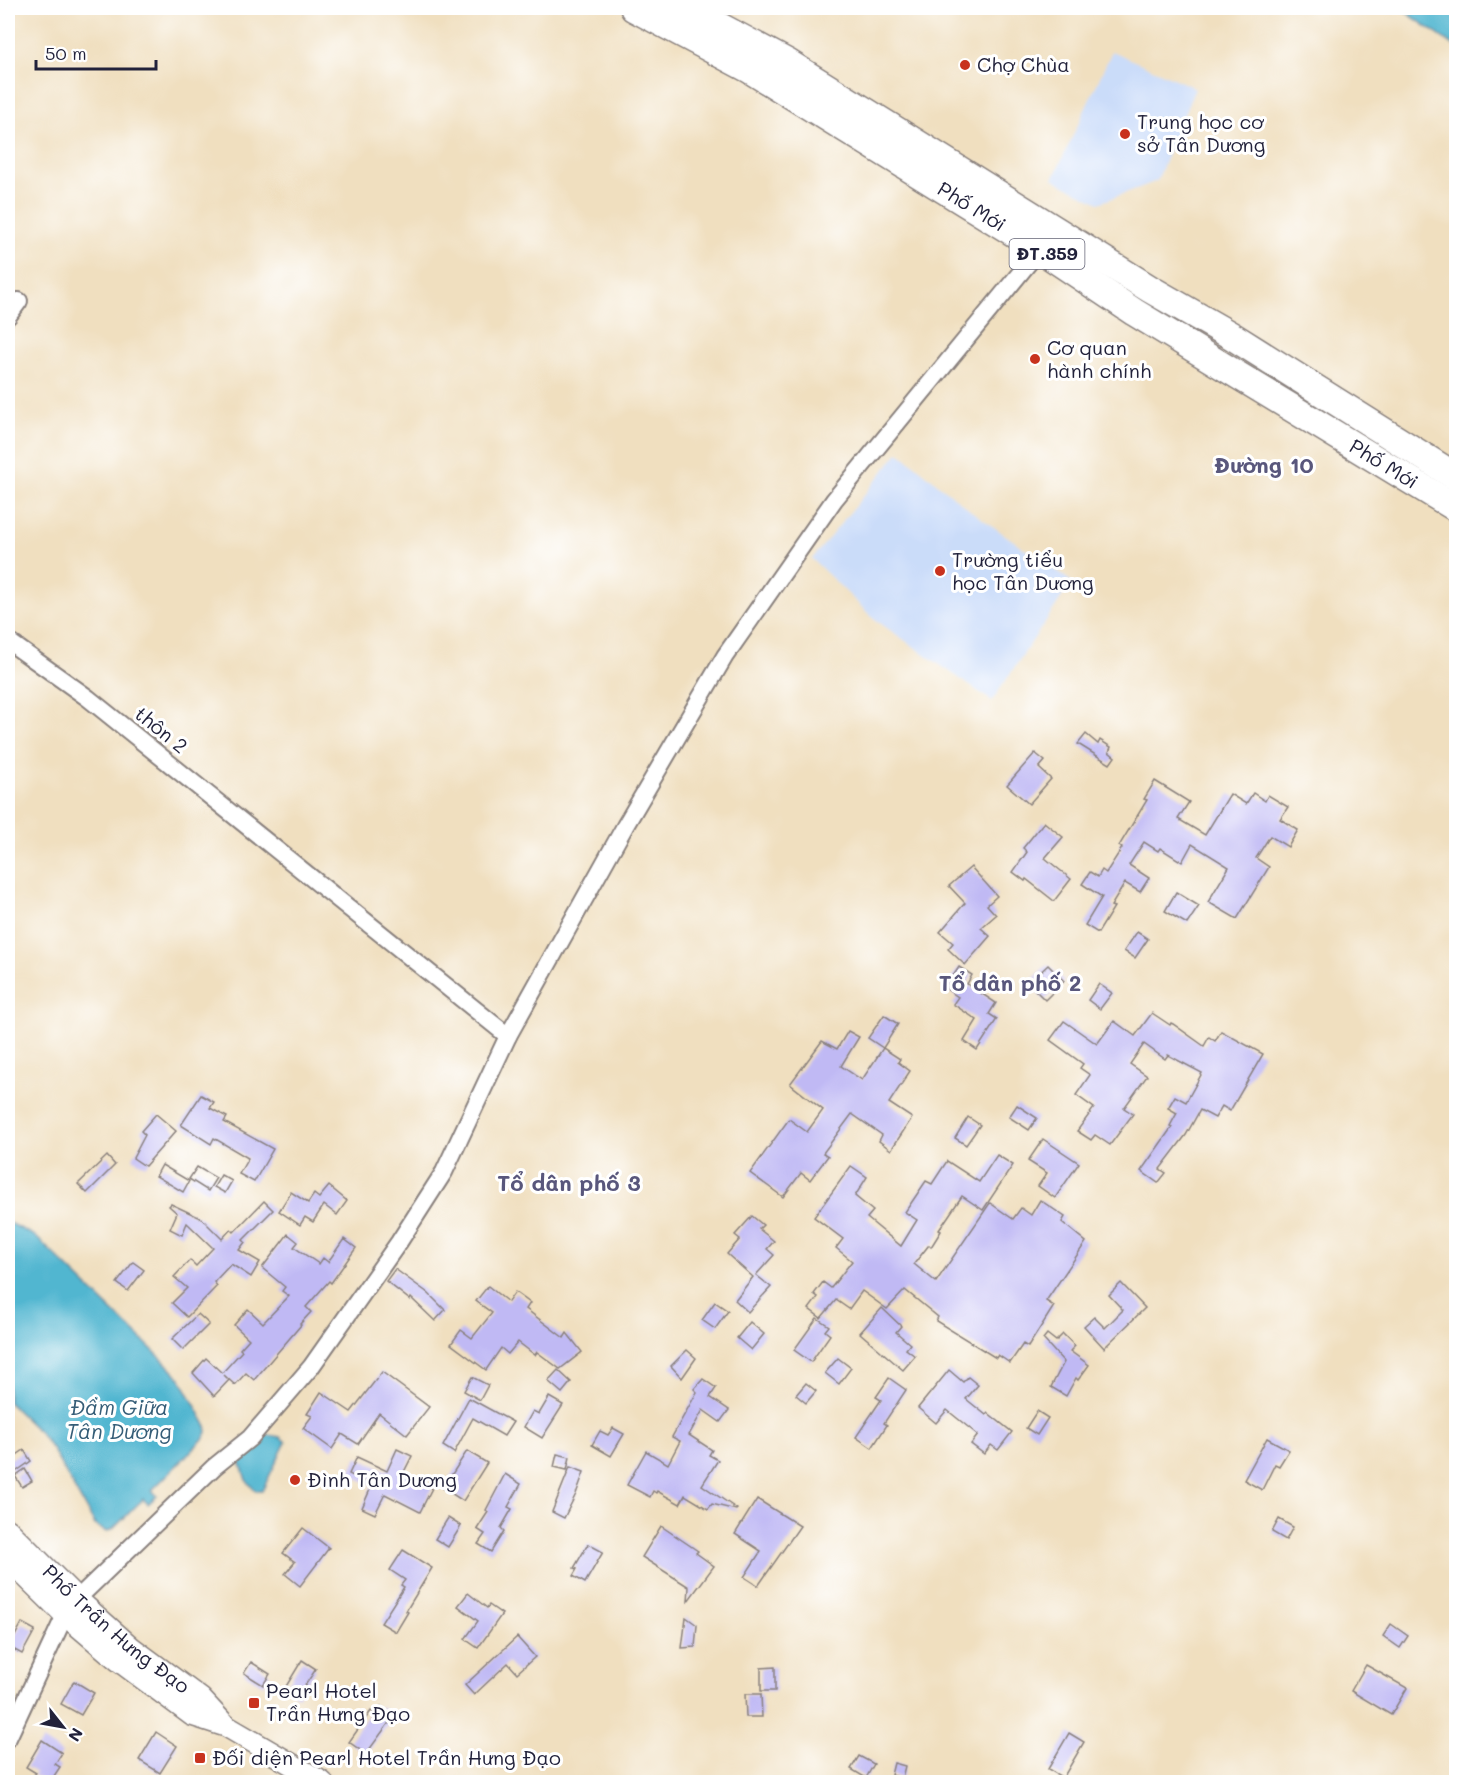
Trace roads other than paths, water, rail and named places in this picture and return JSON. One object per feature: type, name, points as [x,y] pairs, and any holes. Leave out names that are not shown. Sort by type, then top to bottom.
[{"type":"main road","name":"Phố Mới","points":[[634,8],[749,69],[1048,239],[1150,290],[1232,336],[1456,477]]},
{"type":"main road","name":"Phố Mới","points":[[685,8],[788,63],[1048,239],[1134,312],[1456,508]]},
{"type":"street","points":[[8,1738],[71,1607],[214,1467],[250,1438],[311,1367],[399,1242],[444,1172],[508,1036],[625,826],[725,656],[834,501],[1048,239]]},
{"type":"street","points":[[8,316],[19,301]]},
{"type":"street","name":"thôn 2","points":[[8,640],[88,698],[508,1036]]},
{"type":"street","name":"Phố Trần Hưng Đạo","points":[[8,1530],[118,1660],[192,1715],[226,1726],[322,1782]]},
{"type":"street","name":"Phố Trần Hưng Đạo","points":[[8,1559],[71,1607]]},
{"type":"water","points":[[1400,8],[1456,8],[1456,47]]},
{"type":"water","name":"Đầm Giữa Tân Dương","points":[[8,1222],[35,1236],[162,1359],[180,1378],[206,1425],[207,1432],[204,1438],[152,1490],[157,1496],[148,1504],[143,1499],[113,1529],[106,1532],[95,1525],[52,1449],[39,1432],[8,1402]]},
{"type":"water","points":[[268,1435],[280,1437],[286,1442],[262,1491],[256,1491],[246,1480],[240,1461],[254,1441]]},
{"type":"place","name":"Chợ Chùa","points":[[965,65]]},
{"type":"place","name":"Trung học cơ sở Tân Dương","points":[[1125,134]]},
{"type":"place","name":"Cơ quan hành chính","points":[[1035,359]]},
{"type":"place","name":"Trường tiểu học Tân Dương","points":[[940,571]]},
{"type":"place","name":"Đình Tân Dương","points":[[295,1480]]},
{"type":"place","name":"Pearl Hotel Trần Hưng Đạo","points":[[254,1703]]},
{"type":"place","name":"Đối diện Pearl Hotel Trần Hưng Đạo","points":[[200,1758]]},
{"type":"district","name":"Đường 10","points":[[1264,465]]},
{"type":"district","name":"Tổ dân phố 2","points":[[1010,983]]},
{"type":"district","name":"Tổ dân phố 3","points":[[569,1183]]}]
